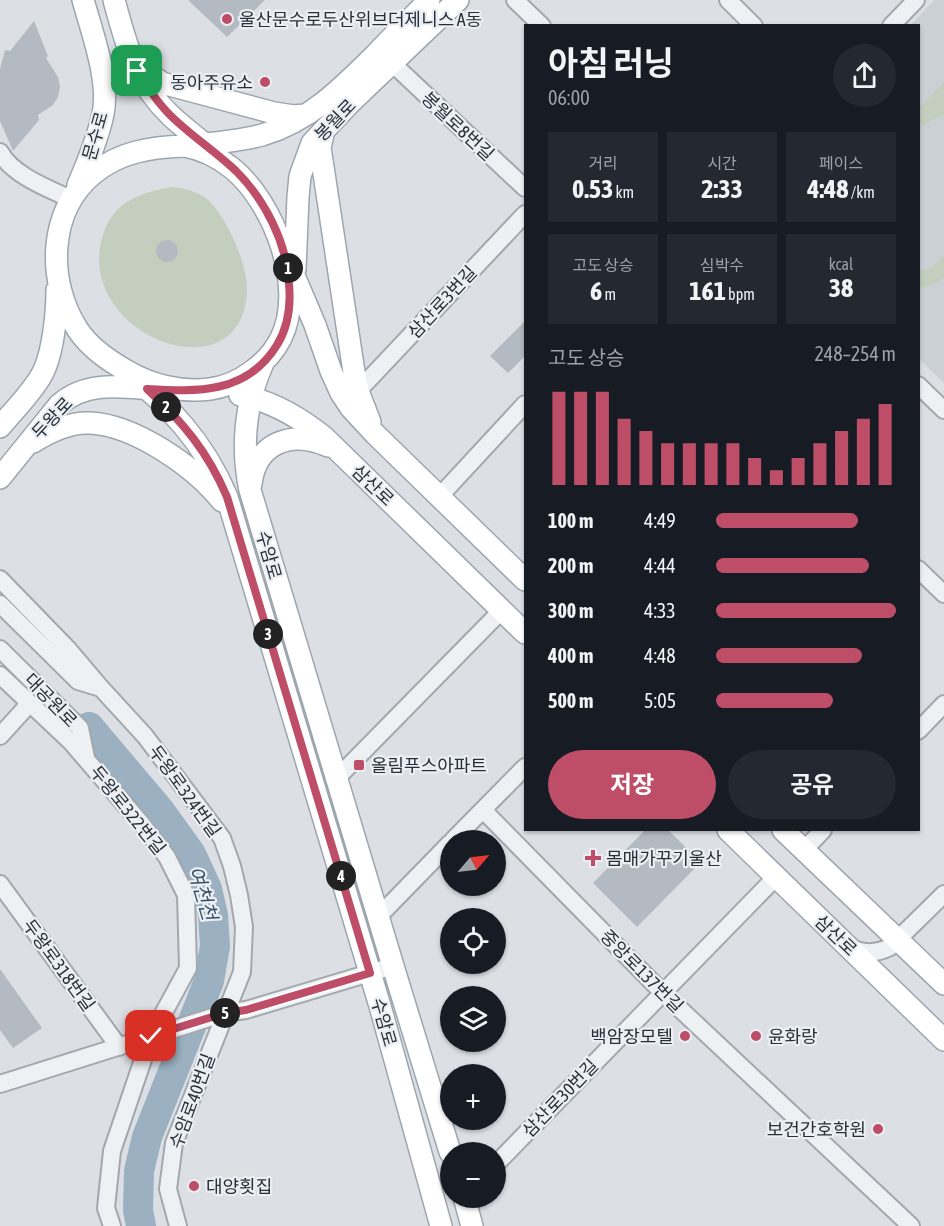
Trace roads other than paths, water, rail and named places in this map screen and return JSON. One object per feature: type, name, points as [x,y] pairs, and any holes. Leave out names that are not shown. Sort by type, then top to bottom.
[{"type":"main road","name":"문수로","points":[[2,422],[41,376],[47,362],[55,315],[57,248],[60,229],[65,212],[86,166],[104,113],[103,81],[83,0]]},
{"type":"main road","points":[[114,0],[129,52],[156,101],[196,148],[234,170],[259,200],[284,252],[341,393],[351,408],[524,579]]},
{"type":"main road","points":[[364,77],[429,0]]},
{"type":"main road","name":"봉월로","points":[[71,199],[94,173],[124,156],[143,149],[240,140],[286,126],[340,90],[392,63],[458,0]]},
{"type":"main road","points":[[129,52],[140,66],[162,83],[274,113],[305,115]]},
{"type":"main road","name":"봉월로","points":[[288,316],[294,276],[300,176],[312,143],[364,77]]},
{"type":"main road","points":[[324,130],[320,147],[322,166],[358,391],[375,434]]},
{"type":"main road","points":[[56,272],[68,312],[79,331],[93,348],[138,378],[155,384],[192,391],[227,385],[246,376],[263,363],[274,350],[282,337],[288,316],[289,282],[284,252]]},
{"type":"main road","name":"수암로","points":[[263,363],[258,373],[246,431],[245,456],[250,490],[447,1142]]},
{"type":"main road","name":"수암로","points":[[122,368],[174,415],[200,446],[219,480],[232,516],[370,973],[441,1226]]},
{"type":"main road","name":"두왕로","points":[[0,478],[59,405],[76,392],[88,388],[104,387],[192,391]]},
{"type":"main road","name":"삼산로","points":[[192,391],[252,398],[274,405],[310,426],[338,450],[524,632]]},
{"type":"main road","points":[[23,449],[41,437],[73,425],[89,423],[119,429],[147,442],[189,469],[214,491],[232,516]]},
{"type":"main road","points":[[250,490],[256,464],[269,448],[280,442],[292,438],[304,438],[338,450]]},
{"type":"main road","name":"삼산로","points":[[729,831],[944,1040]]},
{"type":"main road","points":[[784,831],[944,984]]},
{"type":"main road","points":[[467,1208],[472,1226]]},
{"type":"street","points":[[515,0],[540,24]]},
{"type":"street","points":[[893,24],[916,0]]},
{"type":"street","points":[[732,1],[752,24]]},
{"type":"street","name":"봉월로8번길","points":[[392,63],[524,187]]},
{"type":"street","points":[[0,152],[3,158],[31,181],[71,199]]},
{"type":"street","name":"삼산로3번길","points":[[358,391],[524,215]]},
{"type":"street","points":[[920,387],[944,410]]},
{"type":"street","points":[[440,497],[524,405]]},
{"type":"street","points":[[920,571],[944,594]]},
{"type":"street","name":"두왕로324번길","points":[[0,579],[67,648],[145,736],[222,838],[239,895],[244,927],[242,972],[225,1013]]},
{"type":"street","name":"대공원로","points":[[0,604],[78,681],[101,688]]},
{"type":"street","points":[[336,778],[502,610]]},
{"type":"street","name":"대공원로","points":[[0,649],[80,729],[87,761]]},
{"type":"street","name":"두왕로322번길","points":[[0,675],[71,742],[144,827],[167,857],[186,895],[188,968],[151,1036],[112,1152],[106,1208],[112,1226]]},
{"type":"street","points":[[0,736],[30,703]]},
{"type":"street","points":[[920,729],[944,704]]},
{"type":"street","points":[[463,830],[524,768]]},
{"type":"street","name":"중앙로137번길","points":[[483,810],[663,993],[911,1226]]},
{"type":"street","points":[[804,850],[823,831]]},
{"type":"street","points":[[378,917],[440,853]]},
{"type":"street","name":"삼산로30번길","points":[[506,1154],[776,877]]},
{"type":"street","name":"두왕로318번길","points":[[0,884],[119,1047]]},
{"type":"street","points":[[847,945],[860,952],[876,952],[890,947],[944,894]]},
{"type":"street","points":[[0,1084],[225,1013],[246,1010],[393,966]]},
{"type":"street","name":"수암로40번길","points":[[178,1226],[168,1189],[174,1143],[225,1013]]},
{"type":"waterway","name":"여천천","points":[[89,727],[160,811],[191,854],[207,889],[213,915],[215,946],[209,981],[147,1137],[139,1171],[138,1210],[141,1226]]},
{"type":"place","name":"울산문수로두산위브더제니스 A동","points":[[227,19]]},
{"type":"place","name":"동아주유소","points":[[265,82]]},
{"type":"place","name":"올림푸스아파트","points":[[359,765]]},
{"type":"place","name":"몸매가꾸기울산","points":[[593,858]]},
{"type":"place","name":"백암장모텔","points":[[685,1036]]},
{"type":"place","name":"윤화랑","points":[[756,1036]]},
{"type":"place","name":"보건간호학원","points":[[878,1129]]},
{"type":"place","name":"대양횟집","points":[[194,1186]]}]
